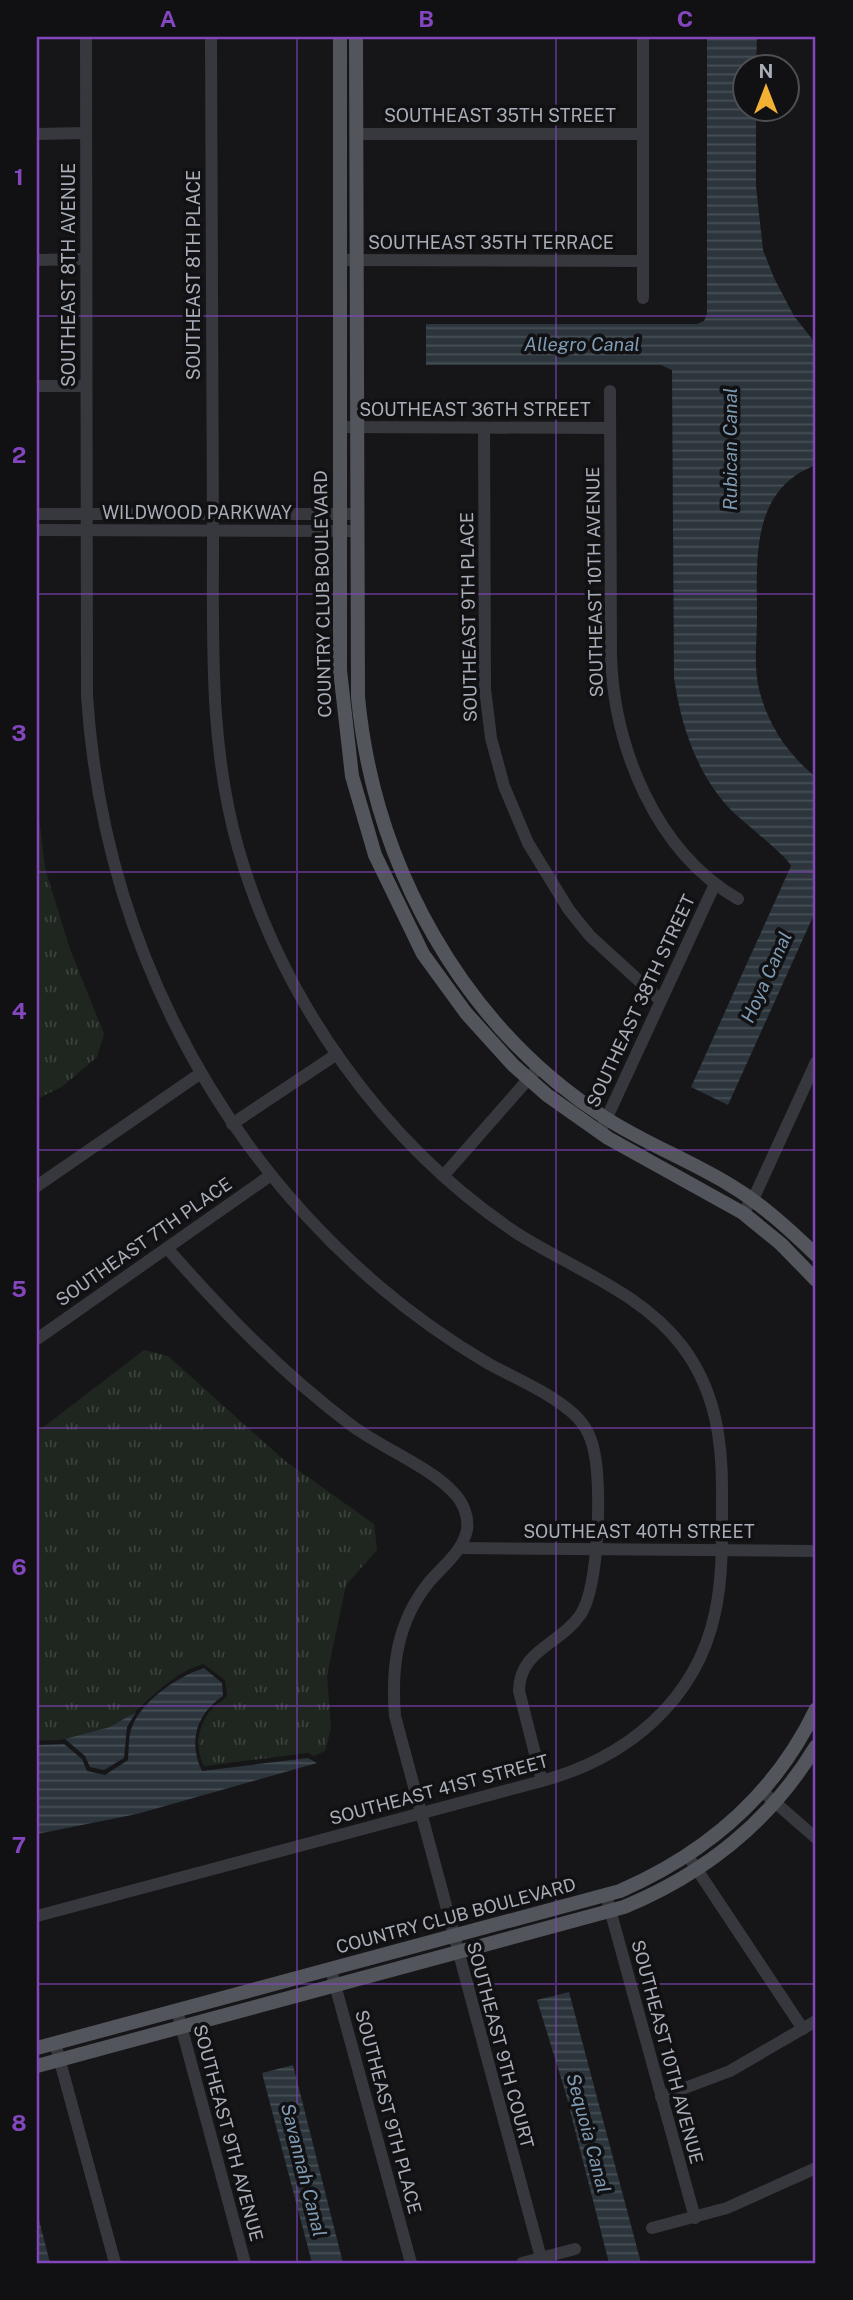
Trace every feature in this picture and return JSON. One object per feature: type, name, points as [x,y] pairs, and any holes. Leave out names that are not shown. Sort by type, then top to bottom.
[{"type":"main road","name":"COUNTRY CLUB BOULEVARD","points":[[340,37],[341,696],[352,776],[371,842],[398,905],[437,974],[489,1040],[528,1080],[600,1133],[743,1213],[789,1251],[816,1280]]},
{"type":"main road","name":"COUNTRY CLUB BOULEVARD","points":[[356,37],[356,531],[360,721],[370,779],[389,844],[415,903],[452,966],[474,996],[540,1067],[607,1119],[751,1199],[816,1255]]},
{"type":"main road","name":"COUNTRY CLUB BOULEVARD","points":[[37,2048],[607,1895],[655,1876],[721,1833],[763,1791],[791,1755],[816,1709]]},
{"type":"main road","name":"COUNTRY CLUB BOULEVARD","points":[[37,2066],[611,1912],[650,1897],[697,1870],[733,1844],[776,1802],[816,1746]]},
{"type":"street","name":"SOUTHEAST 8TH AVENUE","points":[[86,37],[86,530]]},
{"type":"street","name":"SOUTHEAST 8TH PLACE","points":[[211,37],[213,530]]},
{"type":"street","points":[[643,37],[643,298]]},
{"type":"street","points":[[37,134],[86,133]]},
{"type":"street","name":"SOUTHEAST 35TH STREET","points":[[356,134],[643,134]]},
{"type":"street","points":[[37,260],[86,259]]},
{"type":"street","name":"SOUTHEAST 35TH TERRACE","points":[[340,260],[643,261]]},
{"type":"street","points":[[37,386],[86,386]]},
{"type":"street","name":"SOUTHEAST 10TH AVENUE","points":[[610,391],[611,656],[618,722],[635,772],[657,816],[688,856],[715,884],[738,899]]},
{"type":"street","name":"SOUTHEAST 36TH STREET","points":[[340,427],[610,428]]},
{"type":"street","name":"SOUTHEAST 9TH PLACE","points":[[484,428],[485,688],[491,738],[498,767],[528,843],[559,897],[590,936],[660,1000]]},
{"type":"street","name":"WILDWOOD PARKWAY","points":[[37,514],[356,514]]},
{"type":"street","name":"WILDWOOD PARKWAY","points":[[37,530],[356,531]]},
{"type":"street","points":[[86,530],[88,696],[103,821],[117,881],[139,946],[171,1020],[232,1124],[271,1175],[344,1254],[416,1317],[567,1408],[586,1429],[595,1455],[593,1583],[580,1614],[570,1628],[534,1654],[524,1664],[519,1677],[519,1691],[542,1781]]},
{"type":"street","points":[[213,530],[214,711],[232,824],[251,888],[277,951],[298,992],[337,1054],[385,1115],[444,1175],[540,1067]]},
{"type":"street","name":"SOUTHEAST 38TH STREET","points":[[600,1133],[715,884]]},
{"type":"street","points":[[232,1124],[337,1054]]},
{"type":"street","points":[[743,1213],[812,1085],[816,1062]]},
{"type":"street","points":[[37,1186],[201,1073]]},
{"type":"street","name":"SOUTHEAST 7TH PLACE","points":[[37,1339],[271,1175]]},
{"type":"street","name":"SOUTHEAST 41ST STREET","points":[[37,1916],[580,1770],[613,1754],[643,1733],[674,1700],[689,1677],[709,1634],[718,1598],[721,1550],[723,1468],[718,1428],[706,1386],[686,1350],[666,1327],[637,1302],[520,1235],[444,1175]]},
{"type":"street","points":[[167,1248],[241,1329],[313,1395],[365,1435],[451,1489],[464,1506],[467,1517],[467,1529],[461,1548]]},
{"type":"street","name":"SOUTHEAST 40TH STREET","points":[[461,1548],[816,1551]]},
{"type":"street","name":"SOUTHEAST 9TH COURT","points":[[461,1548],[415,1602],[404,1626],[394,1664],[395,1716],[541,2258]]},
{"type":"street","points":[[763,1791],[816,1838]]},
{"type":"street","points":[[688,1856],[803,2029]]},
{"type":"street","name":"SOUTHEAST 10TH AVENUE","points":[[607,1895],[695,2218]]},
{"type":"street","name":"SOUTHEAST 9TH PLACE","points":[[331,1970],[411,2263]]},
{"type":"street","name":"SOUTHEAST 9TH AVENUE","points":[[177,2011],[245,2263]]},
{"type":"street","points":[[662,2097],[730,2071],[816,2021]]},
{"type":"street","points":[[55,2043],[116,2263]]},
{"type":"street","points":[[652,2228],[695,2218],[748,2200],[816,2168]]},
{"type":"street","points":[[522,2263],[575,2249]]},
{"type":"green space","points":[[37,799],[45,868],[70,949],[104,1034],[97,1057],[63,1086],[37,1099]]},
{"type":"green space","points":[[144,1350],[168,1356],[284,1460],[374,1524],[377,1550],[346,1585],[327,1675],[331,1728],[325,1751],[314,1756],[308,1753],[204,1766],[199,1752],[200,1731],[210,1711],[227,1695],[225,1680],[203,1664],[176,1677],[117,1724],[63,1740],[37,1740],[37,1432]]},
{"type":"water","points":[[707,37],[757,37],[756,52],[730,52],[730,122],[756,122],[756,186],[763,250],[794,316],[816,344],[816,465],[795,476],[779,491],[768,509],[762,529],[757,573],[757,674],[764,705],[775,729],[789,750],[816,777],[816,910],[728,1105],[691,1087],[791,866],[732,811],[709,782],[692,749],[681,714],[674,678],[672,370],[661,365],[426,365],[426,324],[697,324],[704,321],[707,314]]},
{"type":"water","points":[[204,1668],[222,1683],[223,1696],[206,1711],[197,1729],[196,1750],[202,1771],[308,1758],[317,1763],[137,1814],[37,1834],[37,1745],[64,1744],[82,1759],[87,1771],[105,1775],[128,1760],[131,1731],[144,1708],[162,1690]]},
{"type":"water","points":[[136,1712],[127,1727],[124,1758],[104,1770],[90,1767],[85,1756],[65,1739],[110,1727]]},
{"type":"water","name":"Sequoia Canal","points":[[569,1992],[641,2263],[609,2263],[565,2091],[537,2000]]},
{"type":"water","name":"Savannah Canal","points":[[293,2065],[343,2263],[312,2263],[262,2073]]},
{"type":"water","points":[[37,2212],[50,2263],[37,2263]]},
{"type":"water label","name":"Allegro Canal","points":[[582,344]]},
{"type":"water label","name":"Rubican Canal","points":[[730,449]]},
{"type":"water label","name":"Hoya Canal","points":[[766,977]]}]
